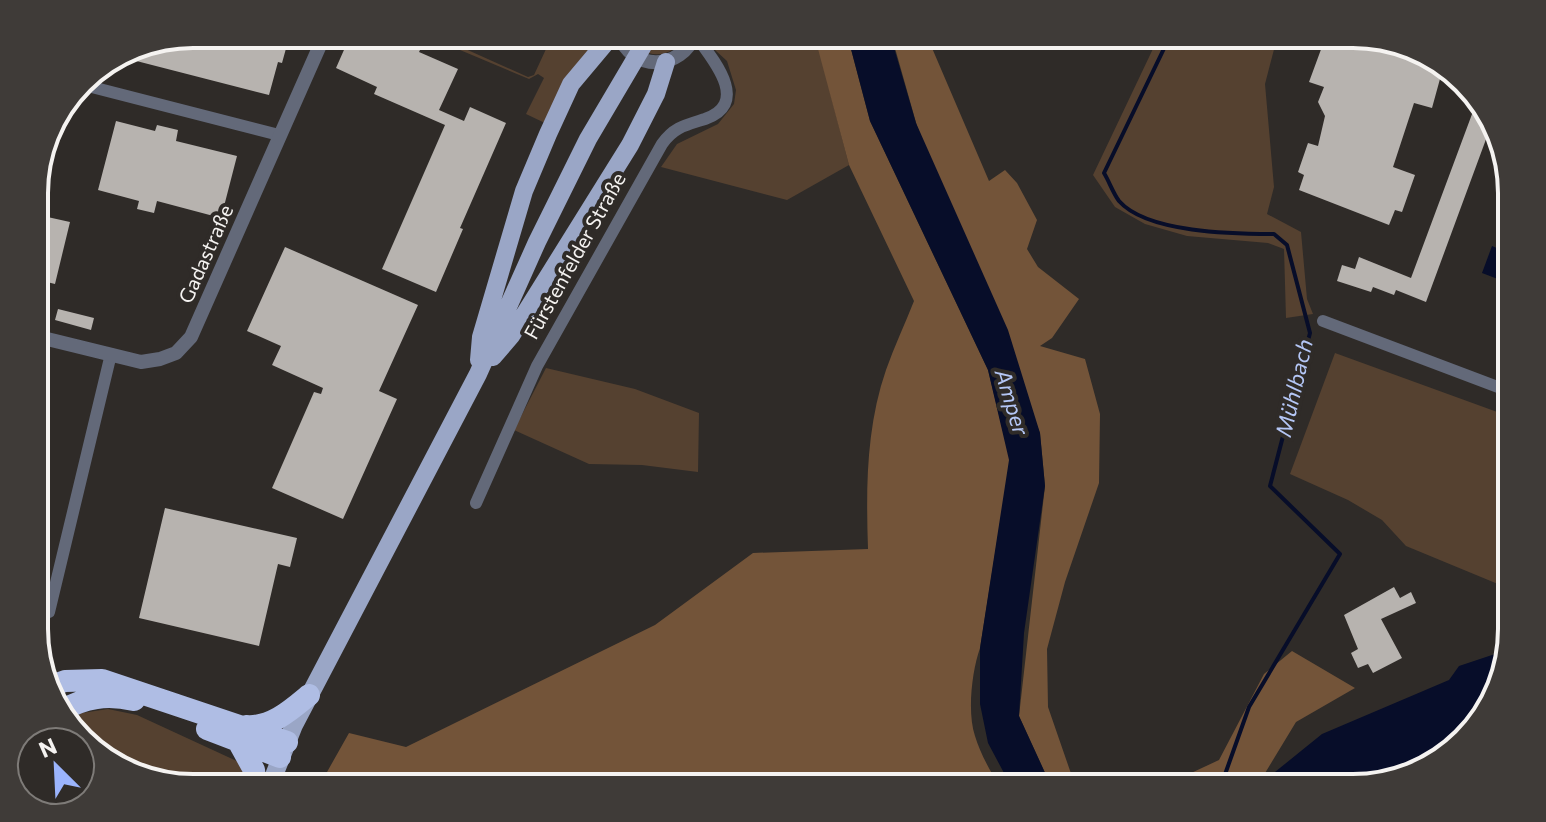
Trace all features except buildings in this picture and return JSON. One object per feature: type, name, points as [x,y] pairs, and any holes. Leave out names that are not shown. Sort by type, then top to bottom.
[{"type":"highway","points":[[59,683],[102,680],[284,750]]},
{"type":"highway","points":[[71,707],[91,698],[115,695],[237,733],[282,717],[309,695]]},
{"type":"highway","points":[[237,733],[254,774]]},
{"type":"main road","points":[[478,374],[481,337],[524,191],[571,84],[601,48]]},
{"type":"main road","points":[[275,774],[321,671],[478,374],[537,242],[616,88],[641,48]]},
{"type":"main road","points":[[478,374],[511,336],[630,145],[656,94],[666,62]]},
{"type":"street","name":"Gadastraße","points":[[48,339],[141,362],[176,353],[191,337],[319,48]]},
{"type":"street","points":[[627,48],[640,60],[653,63],[666,62],[688,48]]},
{"type":"street","name":"Fürstenfelder Straße","points":[[476,503],[537,366],[662,144],[669,133],[680,126],[713,115],[722,107],[727,87],[724,75],[705,48]]},
{"type":"street","points":[[686,51],[714,60]]},
{"type":"street","points":[[94,87],[279,135]]},
{"type":"street","points":[[1323,321],[1498,387]]},
{"type":"street","points":[[49,612],[111,354]]},
{"type":"shaded area","points":[[455,48],[463,48],[528,77],[534,75],[547,48],[594,48],[547,124],[526,114],[544,78],[538,74],[529,79]]},
{"type":"shaded area","points":[[640,48],[674,48],[657,54]]},
{"type":"shaded area","points":[[818,48],[851,48],[870,121],[988,370],[1010,460],[971,704],[975,736],[993,774],[326,774],[349,733],[406,747],[655,625],[753,553],[868,549],[868,481],[874,414],[886,370],[914,301],[849,165]]},
{"type":"shaded area","points":[[819,48],[849,165],[787,200],[661,167],[677,144],[718,124],[734,104],[736,90],[727,61],[715,50]]},
{"type":"shaded area","points":[[895,48],[932,48],[989,181],[1005,170],[1017,183],[1037,220],[1027,249],[1038,267],[1079,299],[1052,338],[1040,346],[1085,359],[1100,414],[1099,483],[1065,582],[1047,649],[1048,707],[1071,774],[1046,774],[1019,716],[1045,486],[1040,433],[917,126]]},
{"type":"shaded area","points":[[1153,48],[1274,48],[1265,84],[1274,187],[1267,214],[1301,232],[1307,299],[1313,314],[1286,318],[1284,249],[1268,243],[1187,236],[1145,224],[1115,207],[1093,175]]},
{"type":"shaded area","points":[[1335,353],[1498,412],[1498,584],[1406,546],[1382,520],[1348,500],[1290,474]]},
{"type":"shaded area","points":[[546,368],[635,389],[699,413],[698,472],[642,465],[589,464],[514,430]]},
{"type":"shaded area","points":[[1292,651],[1355,688],[1296,722],[1264,774],[1189,774],[1219,760],[1264,674]]},
{"type":"shaded area","points":[[108,709],[137,715],[241,763],[246,774],[174,773],[147,766],[113,750],[96,737],[96,726],[86,726],[77,716]]},
{"type":"water","name":"Amper","points":[[851,48],[894,48],[916,123],[1008,330],[1040,433],[1045,486],[1024,633],[1019,716],[1046,774],[1005,774],[988,743],[980,704],[980,648],[1009,460],[988,370],[870,121]]},
{"type":"water","points":[[1492,246],[1498,249],[1498,279],[1482,273]]},
{"type":"water","points":[[1496,654],[1487,684],[1474,709],[1449,738],[1433,750],[1399,766],[1362,774],[1273,774],[1322,734],[1449,680],[1459,666]]},
{"type":"waterway","name":"Mühlbach","points":[[1164,48],[1104,173],[1119,201],[1149,220],[1192,230],[1274,234],[1287,245],[1310,333],[1270,486],[1340,554],[1249,707],[1225,774]]}]
